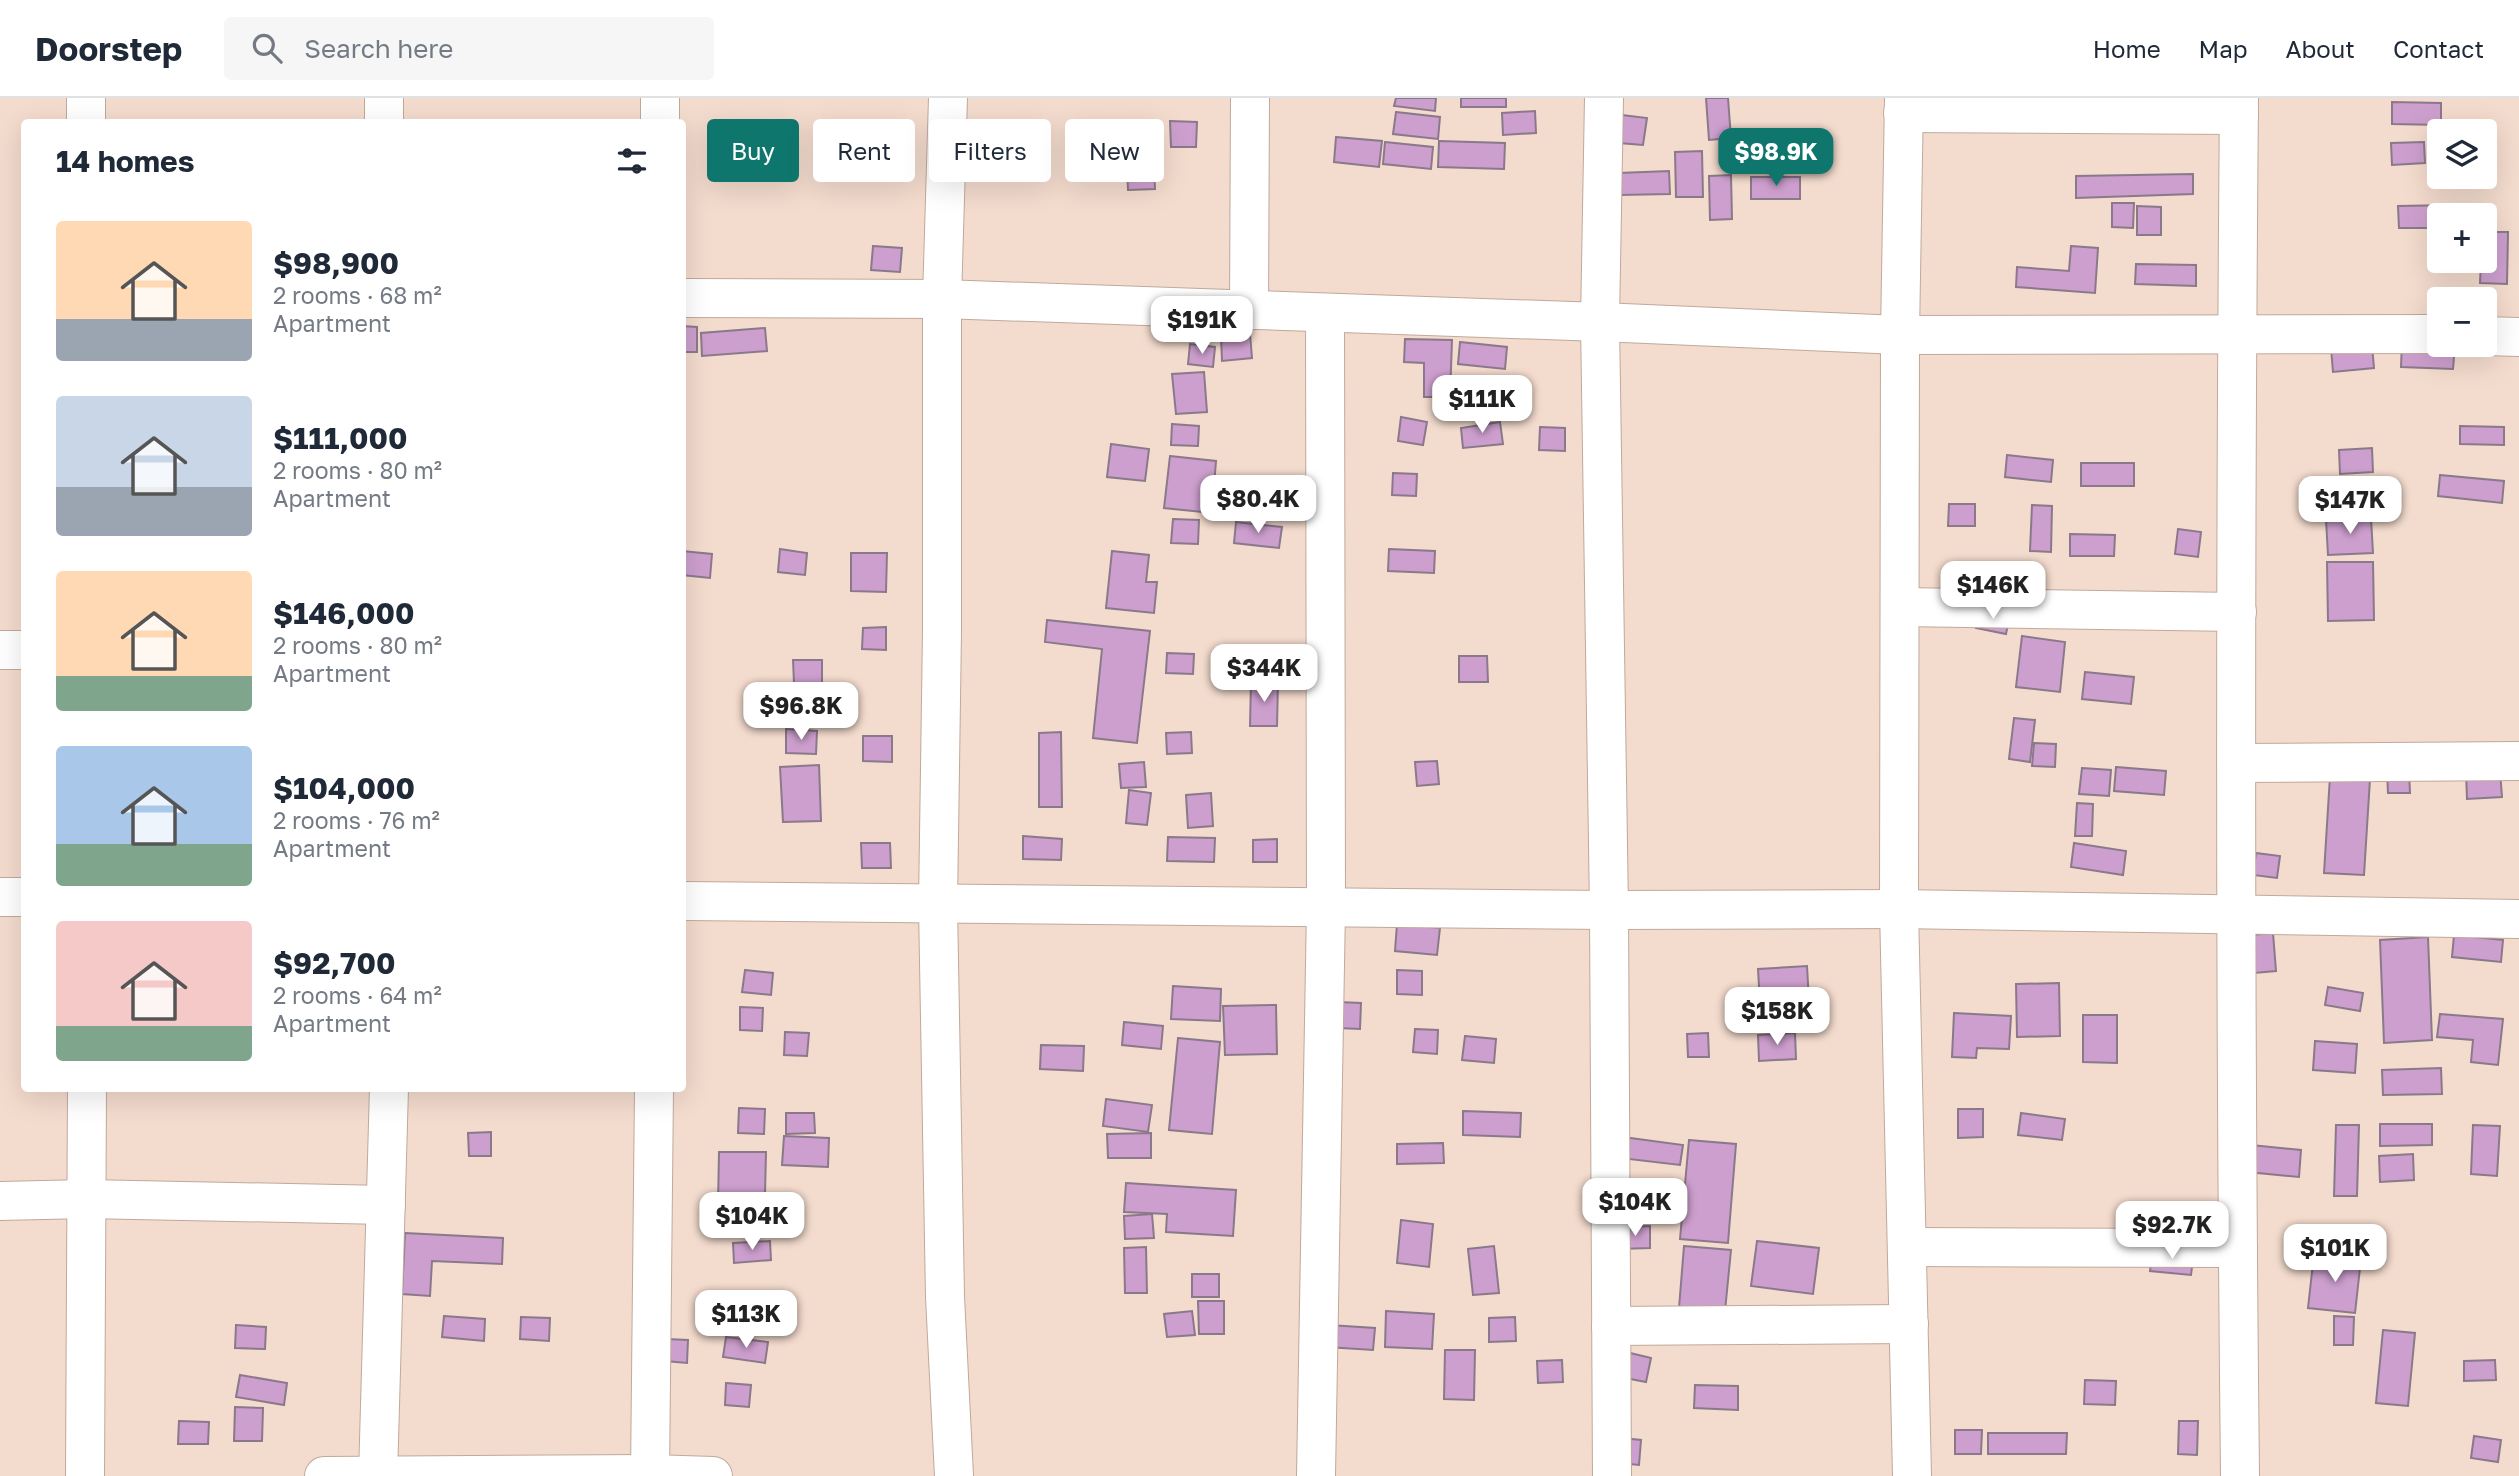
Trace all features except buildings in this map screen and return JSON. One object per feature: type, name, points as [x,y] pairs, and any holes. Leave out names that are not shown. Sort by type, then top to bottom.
[{"type":"street","points":[[86,98],[86,119]]},
{"type":"street","points":[[384,98],[384,119]]},
{"type":"street","points":[[660,98],[660,119]]},
{"type":"street","points":[[948,98],[943,299],[938,905],[945,1297],[954,1476]]},
{"type":"street","points":[[1248,310],[1251,98]]},
{"type":"street","points":[[1605,98],[1600,322],[1609,910],[1612,1476]]},
{"type":"street","points":[[1912,1476],[1899,909],[1900,335],[1904,105],[2239,106],[2236,333],[2240,1476]]},
{"type":"street","points":[[686,298],[943,299],[1900,335],[2427,334]]},
{"type":"street","points":[[1316,1476],[1326,908],[1325,313]]},
{"type":"street","points":[[2497,336],[2519,337]]},
{"type":"street","points":[[1900,607],[2237,612]]},
{"type":"street","points":[[0,650],[21,650]]},
{"type":"street","points":[[2237,763],[2519,761]]},
{"type":"street","points":[[0,897],[21,897]]},
{"type":"street","points":[[686,901],[1609,910],[1899,909],[2519,919]]},
{"type":"street","points":[[85,1476],[87,1092]]},
{"type":"street","points":[[378,1475],[389,1092]]},
{"type":"street","points":[[650,1475],[654,1092]]},
{"type":"street","points":[[0,1201],[86,1199],[386,1205]]},
{"type":"street","points":[[1907,1247],[2238,1248]]},
{"type":"street","points":[[1611,1326],[1909,1324]]},
{"type":"street","points":[[324,1476],[713,1476]]}]
